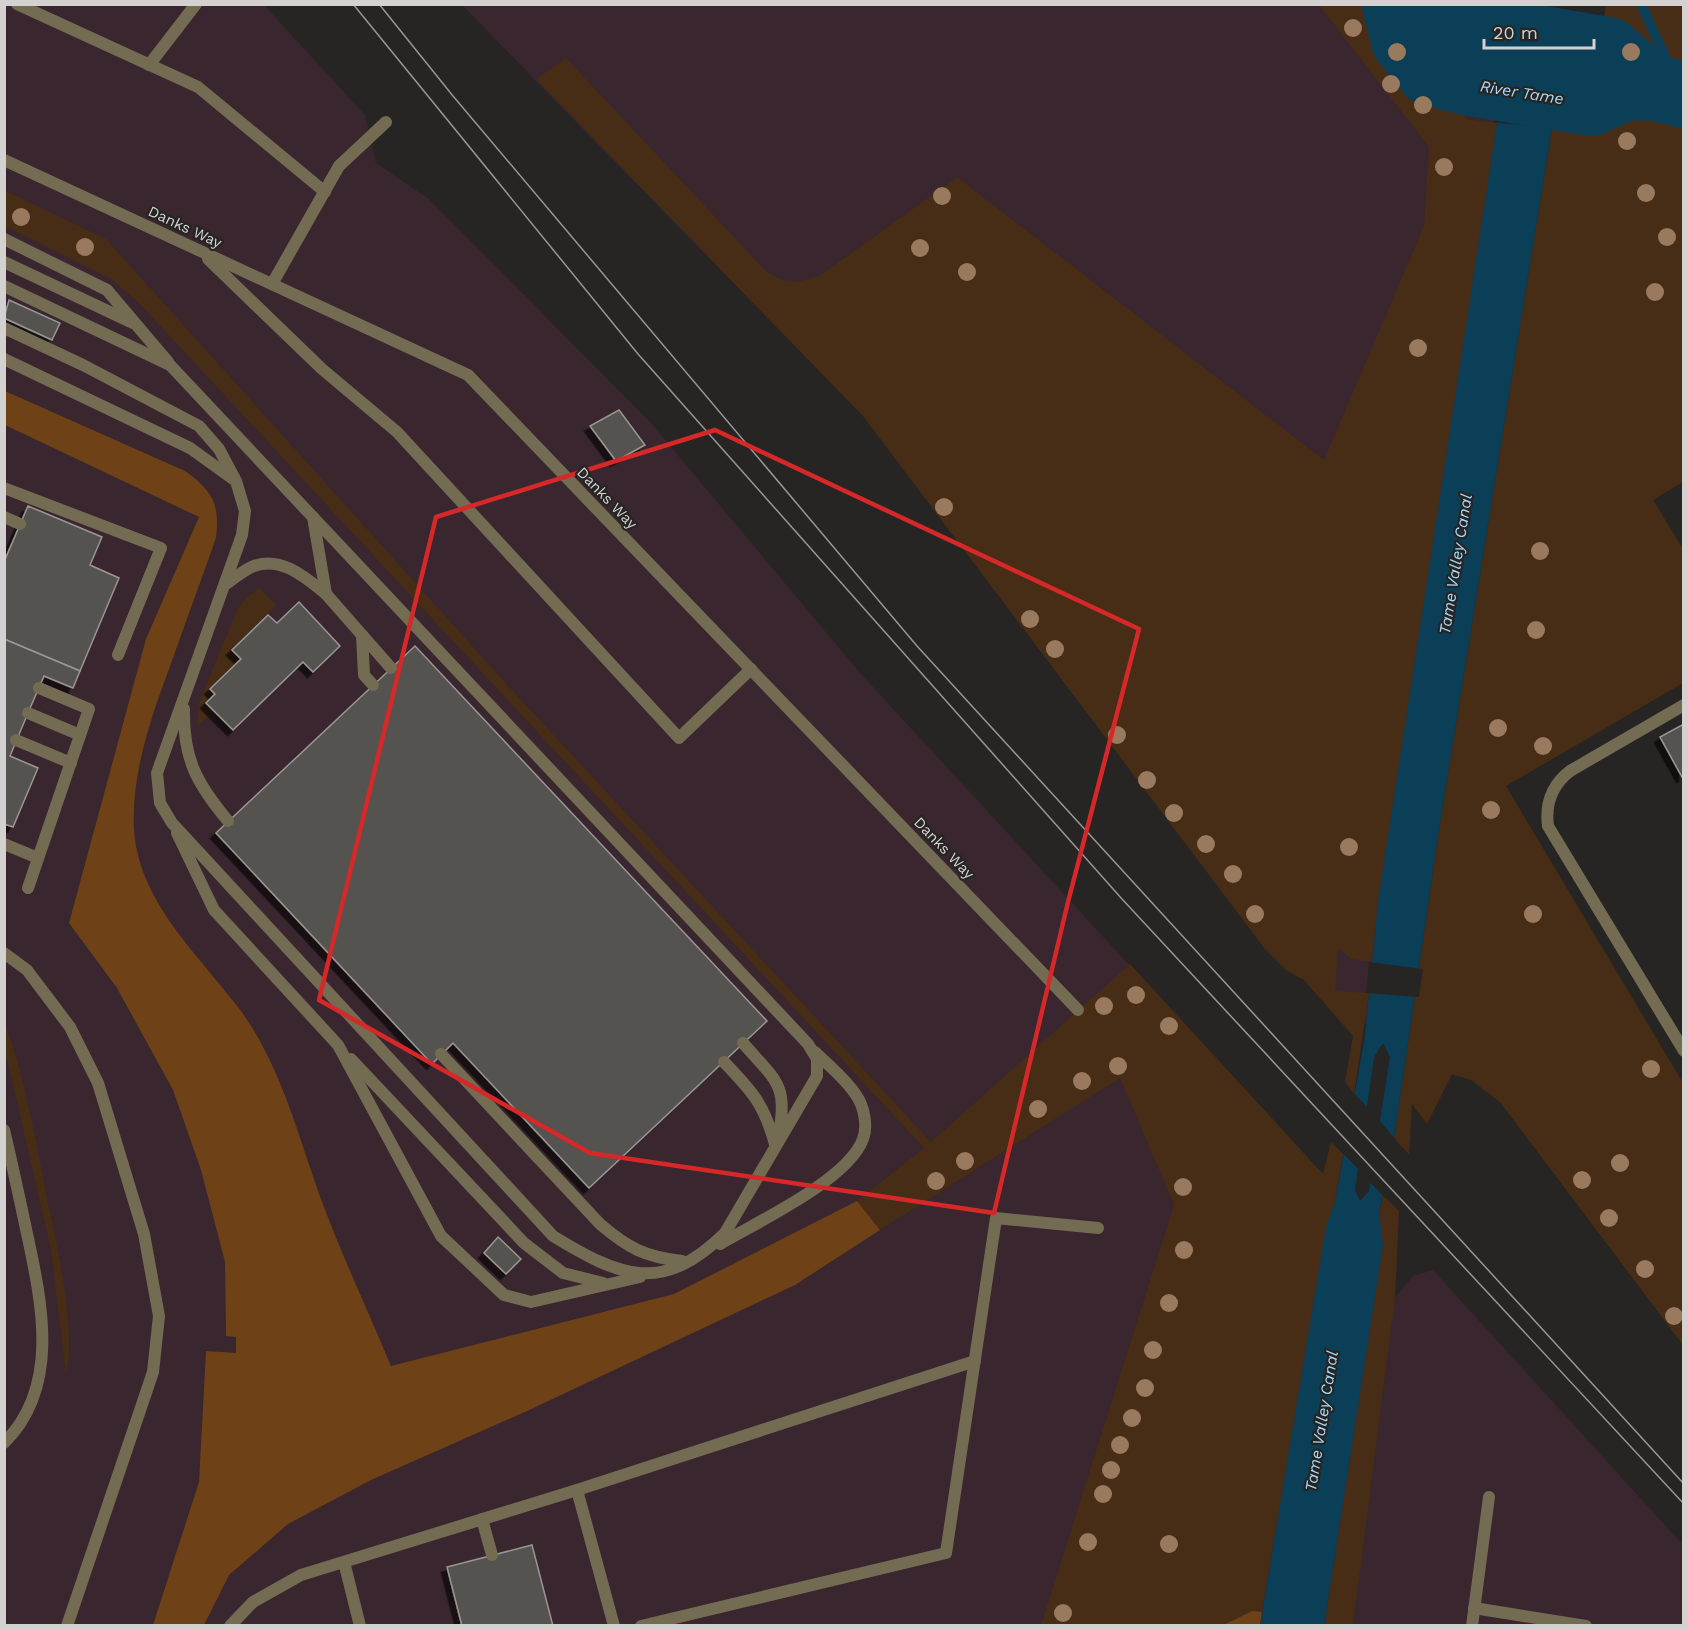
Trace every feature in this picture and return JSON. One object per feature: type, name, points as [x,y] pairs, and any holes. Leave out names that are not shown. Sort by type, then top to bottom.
[{"type":"lane","points":[[17,4],[198,87],[325,192]]},
{"type":"lane","points":[[149,65],[196,4]]},
{"type":"lane","points":[[272,284],[339,166],[386,122]]},
{"type":"lane","name":"Danks Way","points":[[4,160],[468,375],[1078,1010]]},
{"type":"lane","points":[[4,239],[107,290],[170,365],[857,1096],[866,1122],[863,1140],[850,1159],[824,1183],[690,1261],[652,1274],[531,1302],[504,1295],[441,1236],[338,1046]]},
{"type":"lane","points":[[201,252],[322,369],[398,432],[679,738],[751,669]]},
{"type":"lane","points":[[4,262],[136,325]]},
{"type":"lane","points":[[4,286],[170,365]]},
{"type":"lane","points":[[4,328],[82,365],[199,426],[219,449],[236,481],[245,510],[242,535],[157,773],[160,803],[214,910],[338,1046],[524,1243],[563,1273],[607,1284]]},
{"type":"lane","points":[[4,359],[190,448],[236,481]]},
{"type":"lane","points":[[4,488],[161,548],[118,655]]},
{"type":"lane","points":[[313,516],[326,594]]},
{"type":"lane","points":[[4,517],[20,524]]},
{"type":"lane","points":[[226,584],[253,566],[266,564],[295,569],[326,594],[391,668]]},
{"type":"lane","points":[[362,635],[364,675],[373,685]]},
{"type":"lane","points":[[28,888],[89,710],[39,688]]},
{"type":"lane","points":[[184,698],[183,736],[188,761],[208,798],[228,822]]},
{"type":"lane","points":[[1683,705],[1570,771],[1557,781],[1546,810],[1548,826],[1683,1052]]},
{"type":"lane","points":[[28,713],[80,735]]},
{"type":"lane","points":[[16,740],[71,763]]},
{"type":"lane","points":[[172,823],[553,1236],[593,1260],[633,1274],[652,1274]]},
{"type":"lane","points":[[4,844],[39,858]]},
{"type":"lane","points":[[4,953],[27,970],[70,1027],[98,1083],[144,1234],[159,1316],[153,1372],[67,1626]]},
{"type":"lane","points":[[743,1043],[774,1078],[783,1097],[776,1148]]},
{"type":"lane","points":[[706,1252],[725,1233],[817,1076],[817,1059],[808,1044]]},
{"type":"lane","points":[[441,1054],[600,1224],[628,1248],[659,1259],[690,1261]]},
{"type":"lane","points":[[724,1062],[752,1092],[766,1113],[776,1148]]},
{"type":"lane","points":[[4,1130],[10,1180],[38,1285],[43,1333],[41,1370],[32,1402],[17,1430],[4,1443]]},
{"type":"lane","points":[[641,1626],[946,1553],[996,1218],[1098,1228]]},
{"type":"lane","points":[[230,1626],[253,1602],[301,1575],[577,1490],[975,1361]]},
{"type":"lane","points":[[577,1490],[614,1626]]},
{"type":"lane","points":[[1472,1626],[1489,1497]]},
{"type":"lane","points":[[482,1519],[492,1555]]},
{"type":"lane","points":[[344,1562],[360,1626]]},
{"type":"lane","points":[[1474,1608],[1586,1626]]},
{"type":"highlighted area","points":[[715,430],[1139,629],[1068,902],[994,1213],[590,1153],[319,1000],[436,517]]},
{"type":"shaded area","points":[[5,4],[264,5],[365,115],[376,163],[429,199],[652,424],[860,673],[1323,1175],[1353,1215],[1399,1211],[1395,1297],[1413,1276],[1433,1270],[1683,1545],[1683,1626],[5,1626]]},
{"type":"shaded area","points":[[462,5],[1543,5],[1386,1003],[1353,1036],[1304,980],[1286,970],[1265,949],[863,416]]},
{"type":"shaded area","points":[[1319,5],[1483,5],[1465,119],[1497,123],[1378,902],[1372,962],[1351,959],[1338,948],[1335,991],[1369,993],[1354,1094],[1345,1082],[1353,1036],[1304,980],[1286,970],[1265,949],[863,416],[536,79],[566,58],[765,270],[785,281],[805,280],[821,275],[957,177],[1324,460],[1424,226],[1429,147]]},
{"type":"shaded area","points":[[1606,5],[1683,5],[1683,482],[1653,500],[1683,549],[1683,683],[1506,786],[1683,1083],[1683,1345],[1500,1102],[1471,1080],[1452,1074],[1427,1124],[1412,1104],[1409,1154],[1394,1139],[1439,829],[1552,127],[1587,131]]},
{"type":"shaded area","points":[[4,190],[106,239],[510,688],[931,1142],[1130,964],[1323,1174],[1331,1142],[1343,1154],[1335,1202],[1326,1228],[1262,1612],[1252,1611],[1221,1625],[1041,1625],[1174,1205],[1120,1078],[880,1230],[857,1201],[924,1148],[138,302],[111,279],[5,226]]},
{"type":"shaded area","points":[[5,391],[185,471],[202,485],[213,499],[217,516],[216,538],[158,700],[140,764],[134,808],[134,830],[138,856],[159,905],[190,949],[241,1011],[268,1057],[289,1106],[332,1227],[391,1366],[674,1294],[857,1201],[880,1230],[795,1285],[527,1411],[371,1480],[288,1524],[229,1575],[204,1625],[153,1625],[199,1482],[206,1351],[236,1353],[236,1337],[226,1336],[225,1262],[201,1170],[173,1090],[117,988],[69,923],[146,639],[199,517],[5,425]]},
{"type":"shaded area","points":[[260,588],[276,605],[232,649],[241,659],[210,689],[215,694],[214,711],[197,727],[200,700],[238,608],[247,597]]},
{"type":"shaded area","points":[[5,1023],[29,1107],[60,1260],[69,1334],[66,1375],[51,1250],[5,1050]]},
{"type":"shaded area","points":[[1383,1195],[1399,1211],[1395,1298],[1353,1625],[1324,1626],[1383,1245],[1379,1213]]},
{"type":"shaded area","points":[[1252,1611],[1262,1612],[1260,1625],[1221,1626]]},
{"type":"water","name":"Tame Valley Canal","points":[[1497,123],[1552,127],[1439,829],[1394,1139],[1379,1213],[1383,1245],[1324,1625],[1260,1626],[1326,1227],[1335,1202],[1365,1036],[1378,902]],"holes":[[[1383,1043],[1390,1057],[1369,1191],[1360,1201],[1355,1190],[1374,1057]]]},
{"type":"pier","points":[[1513,4],[1572,4],[1555,128],[1494,122]]},
{"type":"pier","points":[[1369,962],[1423,969],[1419,997],[1366,993]]},
{"type":"pier","points":[[1352,1091],[1370,1110],[1361,1172],[1341,1151]]},
{"type":"pier","points":[[1378,1119],[1397,1141],[1385,1198],[1368,1180]]},
{"type":"building","points":[[9,300],[60,323],[52,340],[4,318]]},
{"type":"building","points":[[619,410],[645,445],[616,461],[590,426]]},
{"type":"building","points":[[28,506],[102,537],[90,565],[119,578],[80,671],[4,639],[4,562]]},
{"type":"building","points":[[299,602],[340,646],[313,672],[303,662],[233,730],[206,703],[215,694],[210,689],[241,659],[232,650],[268,615],[277,623]]},
{"type":"building","points":[[4,639],[80,671],[73,688],[44,676],[28,713],[10,756],[38,768],[13,827],[4,824]]},
{"type":"building","points":[[415,646],[767,1021],[589,1188],[453,1043],[432,1064],[216,833]]},
{"type":"building","points":[[1684,724],[1684,776],[1682,777],[1660,737]]},
{"type":"building","points":[[498,1237],[521,1259],[506,1274],[484,1253]]},
{"type":"building","points":[[532,1545],[553,1626],[462,1626],[447,1567]]},
{"type":"waterway","name":"River Tame","points":[[1395,4],[1404,41],[1430,73],[1470,83],[1591,103],[1624,88],[1652,87],[1684,95]]},
{"type":"waterway","points":[[1641,4],[1682,94]]},
{"type":"waterway","name":"River Tame","points":[[1397,14],[1608,50],[1652,87]]},
{"type":"tram line","points":[[353,4],[638,354],[1122,899],[1684,1504]]},
{"type":"tram line","points":[[379,4],[453,96],[917,646],[1684,1484]]}]
